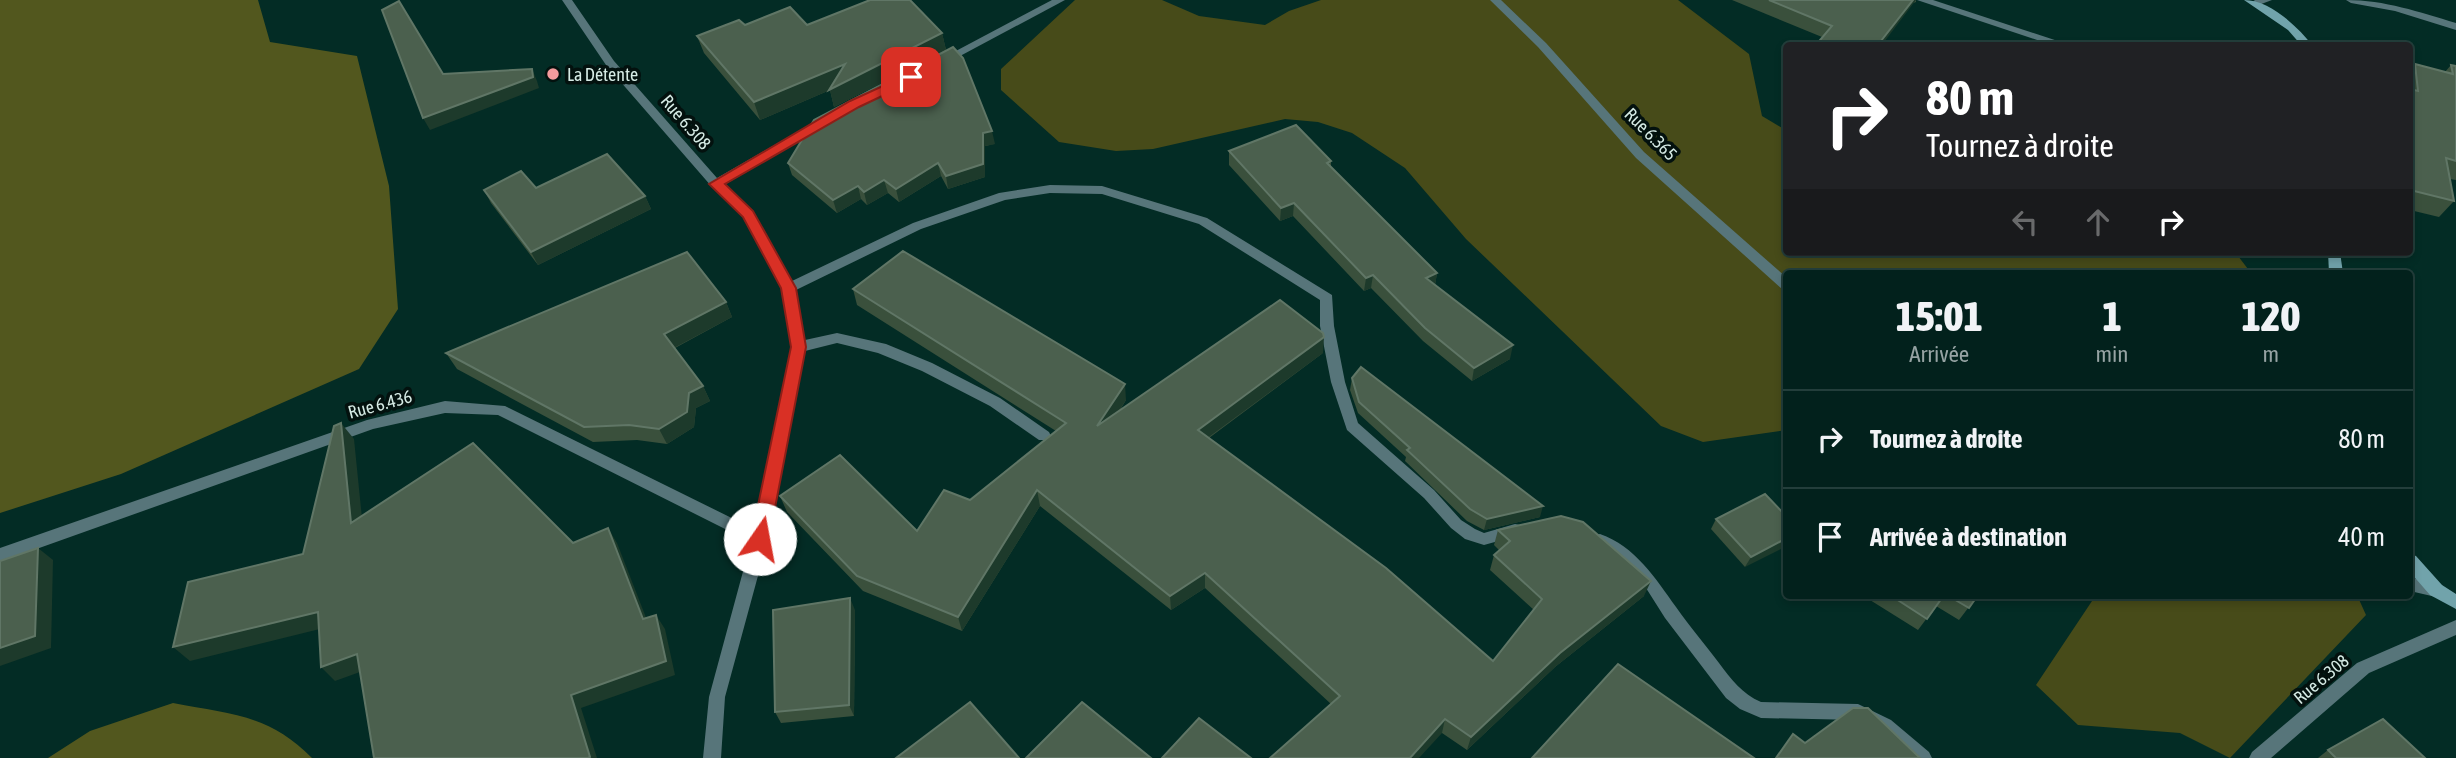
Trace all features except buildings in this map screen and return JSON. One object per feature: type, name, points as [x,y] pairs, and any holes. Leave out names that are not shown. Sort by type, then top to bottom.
[{"type":"street","name":"Rue 6.308","points":[[567,0],[610,63],[716,184],[748,214],[789,288],[799,347],[760,539],[717,697],[712,758]]},
{"type":"street","points":[[936,64],[1060,0]]},
{"type":"street","name":"Rue 6.365","points":[[1495,0],[1542,45],[1640,155],[1783,282]]},
{"type":"street","points":[[1922,0],[2055,42]]},
{"type":"street","points":[[2351,0],[2397,8],[2456,27]]},
{"type":"street","points":[[2257,1],[2292,28],[2304,42]]},
{"type":"street","points":[[716,184],[831,118]]},
{"type":"street","points":[[789,288],[917,226],[1003,196],[1050,188],[1102,190],[1146,201],[1203,221],[1327,298],[1327,326],[1338,382],[1352,426],[1429,494],[1456,524],[1470,534],[1484,539],[1528,527]]},
{"type":"street","points":[[799,347],[837,338],[881,348],[927,367],[995,402],[1044,436]]},
{"type":"street","name":"Rue 6.436","points":[[0,555],[372,424],[445,407],[500,410],[760,539]]},
{"type":"street","points":[[1586,530],[1623,555],[1652,583],[1671,613],[1732,693],[1746,704],[1761,710],[1858,712],[1872,717],[1923,758]]},
{"type":"street","points":[[2413,564],[2436,590],[2456,602]]},
{"type":"street","points":[[2413,585],[2436,590]]},
{"type":"street","name":"Rue 6.308","points":[[2258,758],[2363,668],[2456,627]]},
{"type":"green space","points":[[0,0],[258,0],[270,42],[357,56],[389,186],[398,309],[359,369],[121,474],[0,513]]},
{"type":"green space","points":[[1075,0],[1162,0],[1199,16],[1265,25],[1289,11],[1321,0],[1678,0],[1749,54],[1762,116],[1783,129],[1783,256],[2238,256],[2249,270],[1783,270],[1783,431],[1703,442],[1661,426],[1466,239],[1405,168],[1352,133],[1318,122],[1285,119],[1153,149],[1116,151],[1059,142],[1001,90],[1001,69]]},
{"type":"green space","points":[[2093,599],[2359,599],[2366,615],[2230,758],[2180,733],[2078,725],[2036,685]]},
{"type":"green space","points":[[173,703],[231,714],[264,724],[296,743],[312,758],[48,758],[90,731]]},
{"type":"place","name":"La Détente","points":[[553,74]]},
{"type":"route","points":[[760,539],[799,347],[789,288],[748,214],[716,184],[854,104],[911,77]]}]
